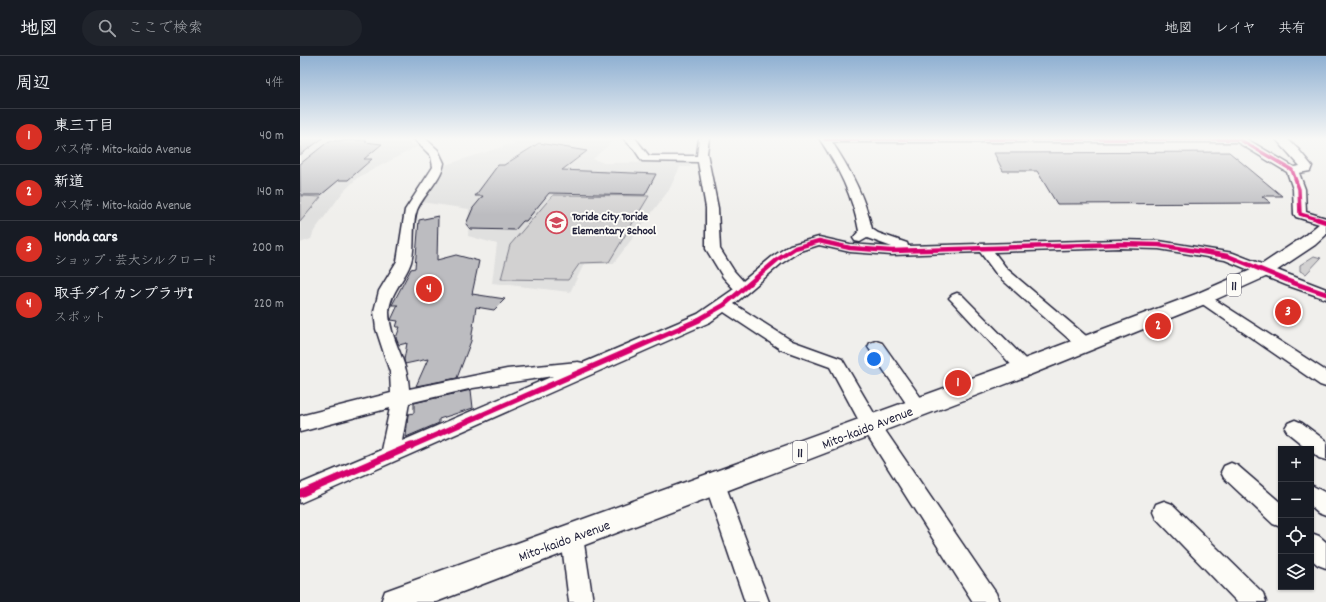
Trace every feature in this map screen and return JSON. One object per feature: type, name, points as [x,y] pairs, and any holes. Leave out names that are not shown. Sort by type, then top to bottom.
[{"type":"main road","name":"Mito-kaido Avenue","points":[[396,602],[438,594],[572,537],[1086,345],[1204,298],[1264,271],[1309,240],[1326,226]]},
{"type":"street","points":[[390,453],[401,396],[399,371],[386,338],[381,316],[383,302],[403,263],[408,247],[410,213],[439,163]]},
{"type":"street","points":[[704,163],[712,208],[713,249],[728,274],[742,289]]},
{"type":"street","points":[[839,163],[849,180],[863,214],[866,231],[873,236],[911,249]]},
{"type":"street","points":[[1281,163],[1292,170],[1306,169],[1304,163]]},
{"type":"street","points":[[1292,170],[1299,189],[1300,214],[1326,222]]},
{"type":"street","points":[[850,248],[866,231]]},
{"type":"street","points":[[300,494],[390,453],[704,318],[724,305],[776,260],[795,248],[819,241],[850,248],[892,250],[1120,244],[1159,245],[1228,256],[1326,294]]},
{"type":"street","points":[[984,248],[1002,272],[1086,345]]},
{"type":"street","points":[[957,298],[1024,368]]},
{"type":"street","points":[[1204,298],[1326,380]]},
{"type":"street","points":[[724,305],[786,345],[836,363],[871,425],[987,602]]},
{"type":"street","points":[[876,347],[918,407]]},
{"type":"street","points":[[300,424],[401,396],[481,379],[554,369],[588,368]]},
{"type":"street","points":[[1295,428],[1326,452]]},
{"type":"street","points":[[1231,472],[1278,514]]},
{"type":"street","points":[[715,484],[757,602]]},
{"type":"street","points":[[1314,496],[1326,506]]},
{"type":"street","points":[[1164,511],[1254,602]]},
{"type":"street","points":[[572,537],[581,602]]},
{"type":"street","points":[[1314,547],[1326,557]]},
{"type":"shaded area","points":[[300,163],[385,163],[357,178],[343,192],[314,231],[311,239],[300,243]]},
{"type":"shaded area","name":"Toride City Toride Elementary School","points":[[450,163],[691,163],[690,167],[680,167],[669,190],[613,264],[584,264],[570,292],[492,283],[497,244],[468,236],[469,209],[421,202],[445,165]]},
{"type":"shaded area","points":[[553,195],[649,196],[609,262],[580,263],[568,280],[501,279],[510,245]]},
{"type":"shaded area","points":[[300,196],[321,197],[300,222]]},
{"type":"shaded area","points":[[1314,256],[1321,258],[1306,274],[1300,271],[1300,265]]},
{"type":"building","points":[[367,163],[348,180],[339,180],[321,195],[300,195],[300,164]]},
{"type":"building","points":[[506,163],[571,163],[562,170],[656,174],[645,195],[549,193],[526,221],[523,221],[515,230],[470,229],[466,224],[473,208],[483,196],[475,196],[498,165]]},
{"type":"building","points":[[999,163],[1243,163],[1282,196],[1262,196],[1271,203],[1057,204],[1037,171],[1003,171]]},
{"type":"building","points":[[438,216],[437,260],[456,255],[479,261],[472,294],[505,299],[494,310],[476,307],[471,341],[457,378],[416,386],[428,359],[405,364],[404,360],[407,343],[399,345],[396,338],[400,327],[396,327],[398,321],[391,320],[398,305],[392,305],[411,269],[415,268],[419,220]]},
{"type":"building","points":[[471,390],[473,408],[439,419],[439,423],[406,437],[408,414],[414,413],[414,403]]},
{"type":"cycle path","points":[[1281,163],[1292,170],[1299,189],[1300,214],[1326,222]]},
{"type":"cycle path","points":[[300,494],[704,318],[724,305],[777,260],[795,248],[819,241],[850,248],[892,251],[1120,244],[1159,245],[1228,256],[1291,282],[1326,294]]},
{"type":"place","name":"Toride City Toride Elementary School","points":[[557,223]]},
{"type":"place","name":"取手ダイカンプラザI","points":[[429,289]]},
{"type":"place","name":"Honda cars","points":[[1288,312]]},
{"type":"place","name":"新道","points":[[1158,326]]},
{"type":"place","name":"東三丁目","points":[[958,383]]}]
